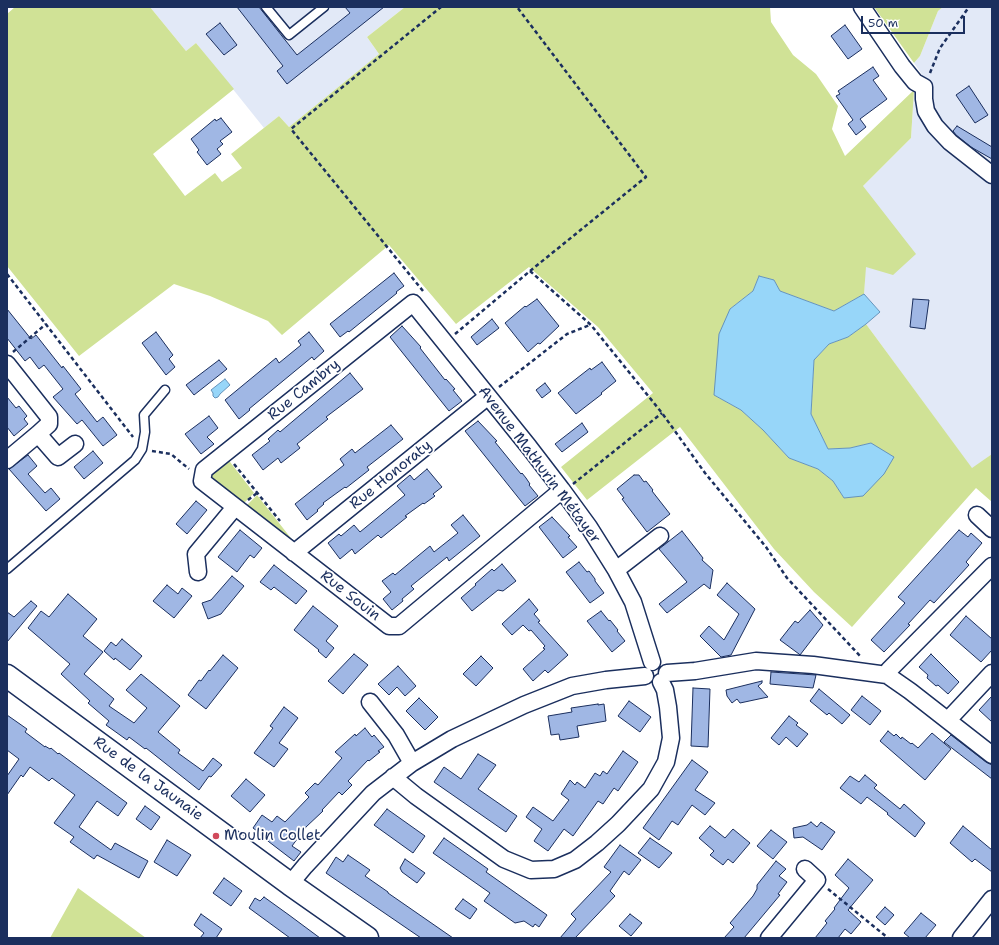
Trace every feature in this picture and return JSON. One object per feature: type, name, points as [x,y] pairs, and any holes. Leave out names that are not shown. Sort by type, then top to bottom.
[{"type":"main road","name":"Rue de la Jaunaie","points":[[7,676],[290,884],[367,938]]},
{"type":"street","points":[[862,7],[902,66],[915,82],[924,87],[926,111],[935,126],[950,142],[991,174]]},
{"type":"street","name":"Avenue Mathurin Métayer","points":[[413,303],[589,526],[616,570],[633,602],[648,669]]},
{"type":"street","name":"Rue Cambry","points":[[202,478],[204,470],[413,303]]},
{"type":"street","points":[[7,460],[49,424],[49,417],[10,358]]},
{"type":"street","name":"Rue Honoraty","points":[[294,553],[487,397]]},
{"type":"street","points":[[38,434],[58,457],[75,444]]},
{"type":"street","name":"Rue Souin","points":[[202,478],[235,507],[388,626],[399,626],[562,490]]},
{"type":"street","points":[[198,572],[196,554],[235,507]]},
{"type":"street","points":[[977,515],[992,529]]},
{"type":"street","points":[[616,570],[660,536]]},
{"type":"street","points":[[879,674],[889,670],[992,566]]},
{"type":"street","points":[[290,884],[304,866],[373,793],[412,763],[452,738],[524,705],[572,686],[606,680],[648,669],[646,679],[651,683],[658,684],[664,678],[695,671],[756,661],[813,665],[879,674],[906,688],[992,755]]},
{"type":"street","points":[[948,720],[992,673]]},
{"type":"street","points":[[393,777],[416,796],[504,859],[531,870],[554,869],[575,860],[597,843],[618,824],[651,789],[666,762],[671,738],[664,678]]},
{"type":"street","points":[[370,702],[396,735],[412,763]]},
{"type":"street","points":[[769,938],[817,880],[805,869]]},
{"type":"street","points":[[961,938],[992,900]]},
{"type":"lane","points":[[266,7],[289,35],[324,7]]},
{"type":"lane","points":[[7,569],[135,460],[142,449],[145,432],[144,415],[165,390]]},
{"type":"path","points":[[426,295],[291,129],[441,7]]},
{"type":"path","points":[[445,342],[530,270],[646,177],[517,7]]},
{"type":"path","points":[[924,87],[940,48],[969,7]]},
{"type":"path","points":[[530,270],[591,325],[662,412],[705,473],[766,547],[787,578],[879,674]]},
{"type":"path","points":[[7,274],[142,449],[171,454],[202,478]]},
{"type":"path","points":[[10,358],[46,324]]},
{"type":"path","points":[[487,397],[567,334],[591,325]]},
{"type":"path","points":[[562,490],[573,484],[662,412]]},
{"type":"path","points":[[225,453],[281,523]]},
{"type":"path","points":[[817,880],[888,938]]},
{"type":"shaded area","points":[[150,7],[405,7],[367,37],[379,54],[289,127],[279,116],[264,128],[196,43],[186,51]]},
{"type":"shaded area","points":[[943,7],[992,7],[992,454],[972,469],[866,324],[880,312],[864,294],[865,267],[863,186],[911,138],[914,90],[923,76],[914,63],[920,56],[938,11]]},
{"type":"green space","points":[[15,7],[150,7],[186,51],[196,43],[234,89],[153,154],[185,196],[215,173],[222,182],[242,168],[231,154],[279,116],[289,127],[379,54],[367,37],[405,7],[770,7],[771,22],[793,55],[816,74],[838,106],[832,129],[845,156],[914,90],[911,138],[863,186],[916,254],[893,275],[866,267],[864,294],[834,311],[780,291],[774,280],[759,276],[753,291],[730,309],[714,395],[741,410],[763,430],[789,458],[818,469],[833,481],[844,498],[871,443],[850,448],[828,449],[811,414],[814,360],[829,344],[848,337],[866,324],[972,468],[992,454],[992,502],[976,488],[852,627],[814,592],[774,549],[680,427],[587,500],[561,467],[653,393],[598,327],[529,267],[456,324],[389,245],[282,335],[268,321],[210,296],[174,284],[79,356],[7,266],[7,14]]},
{"type":"green space","points":[[874,7],[943,7],[938,11],[920,56],[914,63]]},
{"type":"green space","points":[[227,458],[254,493],[242,505],[208,479],[207,474]]},
{"type":"green space","points":[[257,495],[294,542],[246,506]]},
{"type":"green space","points":[[78,888],[146,938],[50,938]]},
{"type":"water","points":[[759,276],[774,280],[780,291],[834,311],[864,294],[880,312],[848,337],[829,344],[814,360],[811,414],[828,449],[850,448],[871,443],[894,457],[884,474],[863,496],[844,498],[833,481],[818,469],[789,458],[763,430],[741,410],[714,395],[719,334],[730,309],[753,291]]},
{"type":"water","points":[[225,379],[230,385],[218,397],[215,398],[211,390]]},
{"type":"building","points":[[237,7],[259,7],[297,55],[350,13],[345,7],[384,7],[287,84],[277,71],[283,66]]},
{"type":"building","points":[[220,23],[237,45],[224,55],[206,34]]},
{"type":"building","points":[[845,25],[862,49],[848,59],[831,36]]},
{"type":"building","points":[[873,67],[879,76],[873,80],[887,99],[860,119],[866,127],[856,135],[848,124],[853,120],[836,96],[840,94],[838,91]]},
{"type":"building","points":[[969,86],[988,115],[975,123],[956,95]]},
{"type":"building","points":[[221,118],[232,132],[220,141],[223,144],[217,149],[221,154],[207,165],[197,152],[199,150],[191,139],[215,119],[216,121]]},
{"type":"building","points":[[957,126],[992,147],[992,159],[971,147],[956,135],[953,131]]},
{"type":"building","points":[[394,273],[404,286],[349,332],[348,331],[340,337],[330,324]]},
{"type":"building","points":[[537,299],[559,326],[540,344],[538,343],[528,352],[505,323],[525,306],[526,307]]},
{"type":"building","points":[[913,299],[929,300],[925,329],[910,327]]},
{"type":"building","points":[[7,309],[31,339],[36,335],[62,368],[63,366],[81,389],[75,394],[97,422],[103,417],[117,435],[103,446],[82,420],[77,424],[53,397],[63,389],[44,365],[39,369],[30,357],[25,361],[7,338]]},
{"type":"building","points":[[492,319],[499,328],[477,345],[471,337]]},
{"type":"building","points":[[402,326],[421,347],[420,348],[445,380],[446,379],[455,389],[453,390],[462,401],[449,411],[390,337]]},
{"type":"building","points":[[156,332],[173,355],[169,359],[175,367],[166,375],[142,343]]},
{"type":"building","points":[[309,332],[324,351],[314,360],[312,357],[239,419],[225,400],[276,358],[279,363],[301,345],[298,341]]},
{"type":"building","points":[[219,360],[227,369],[194,395],[186,385]]},
{"type":"building","points":[[602,362],[616,381],[576,414],[558,393],[590,368],[591,370]]},
{"type":"building","points":[[350,373],[363,389],[326,417],[328,419],[297,444],[300,448],[281,463],[278,458],[263,470],[252,455],[270,441],[268,439],[278,430],[280,432]]},
{"type":"building","points":[[545,383],[551,391],[542,398],[536,390]]},
{"type":"building","points":[[7,397],[16,408],[19,406],[27,416],[24,419],[28,424],[14,436],[7,427]]},
{"type":"building","points":[[209,416],[218,428],[207,437],[214,444],[201,454],[185,434]]},
{"type":"building","points":[[478,421],[497,441],[495,442],[526,478],[530,484],[529,485],[538,496],[525,506],[465,431]]},
{"type":"building","points":[[582,423],[588,432],[562,452],[555,444]]},
{"type":"building","points":[[391,425],[403,439],[367,467],[369,470],[346,488],[345,487],[323,503],[324,504],[317,510],[318,511],[307,520],[295,504],[344,465],[340,459],[352,449],[355,453]]},
{"type":"building","points":[[93,451],[103,463],[84,479],[74,467]]},
{"type":"building","points":[[28,455],[37,466],[28,474],[45,493],[51,488],[60,499],[46,511],[9,469]]},
{"type":"building","points":[[427,469],[442,487],[433,494],[435,496],[405,516],[407,517],[381,538],[378,535],[355,554],[352,549],[340,559],[328,543],[339,534],[341,536],[354,525],[360,532],[405,495],[397,486],[410,475],[414,480]]},
{"type":"building","points":[[634,475],[639,475],[644,482],[646,481],[670,514],[647,532],[622,499],[624,498],[617,489]]},
{"type":"building","points":[[196,501],[207,510],[187,534],[176,524]]},
{"type":"building","points":[[463,515],[480,536],[449,561],[447,557],[411,586],[414,589],[392,610],[383,599],[391,592],[382,581],[393,573],[395,575],[430,546],[434,552],[458,533],[451,525]]},
{"type":"building","points":[[552,517],[570,536],[568,537],[577,547],[563,558],[539,527]]},
{"type":"building","points":[[240,530],[262,548],[254,558],[250,555],[237,572],[218,557]]},
{"type":"building","points":[[959,530],[968,537],[971,533],[982,543],[966,562],[969,565],[934,603],[930,600],[908,624],[910,625],[884,652],[871,640],[905,603],[898,597]]},
{"type":"building","points":[[682,531],[703,558],[702,560],[713,570],[710,589],[704,584],[667,613],[659,604],[687,582],[659,549]]},
{"type":"building","points":[[579,562],[587,572],[589,571],[604,593],[590,603],[566,572]]},
{"type":"building","points":[[502,564],[516,581],[503,591],[498,590],[472,611],[461,598],[492,569],[494,571]]},
{"type":"building","points":[[274,565],[307,591],[296,604],[274,587],[271,590],[260,582]]},
{"type":"building","points":[[232,576],[244,586],[221,614],[208,619],[202,603],[211,600]]},
{"type":"building","points":[[727,583],[755,609],[731,655],[721,657],[700,636],[709,626],[724,640],[739,614],[717,595]]},
{"type":"building","points":[[167,585],[178,594],[182,588],[192,596],[174,618],[153,601]]},
{"type":"building","points":[[68,594],[97,619],[83,636],[103,652],[84,674],[114,699],[109,706],[134,723],[147,708],[126,690],[141,674],[180,706],[158,732],[180,750],[178,753],[203,771],[213,758],[222,765],[211,777],[209,776],[199,790],[146,748],[145,749],[129,737],[127,740],[106,725],[109,721],[88,703],[90,701],[61,674],[70,664],[28,628],[41,611],[49,617]]},
{"type":"building","points":[[529,599],[538,610],[534,614],[540,621],[538,622],[568,655],[548,673],[545,670],[533,681],[523,669],[545,649],[543,648],[545,646],[531,630],[529,631],[523,625],[512,635],[502,624]]},
{"type":"building","points":[[31,601],[37,606],[7,642],[7,612],[14,617]]},
{"type":"building","points":[[313,606],[338,626],[326,641],[334,648],[326,658],[318,651],[319,650],[294,630]]},
{"type":"building","points":[[810,610],[823,625],[800,655],[780,640],[795,621],[798,623]]},
{"type":"building","points":[[601,611],[618,630],[617,631],[625,641],[612,652],[587,621]]},
{"type":"building","points":[[966,616],[992,639],[992,650],[981,662],[950,635]]},
{"type":"building","points":[[122,639],[142,656],[130,670],[115,658],[114,660],[104,651],[111,642],[116,646]]},
{"type":"building","points":[[354,654],[368,665],[343,694],[328,681]]},
{"type":"building","points":[[931,654],[959,682],[948,694],[927,678],[928,675],[919,667]]},
{"type":"building","points":[[223,655],[238,668],[206,709],[188,695],[199,680],[201,681]]},
{"type":"building","points":[[481,656],[493,668],[476,686],[463,674]]},
{"type":"building","points":[[398,666],[416,686],[405,696],[397,687],[389,695],[378,684]]},
{"type":"building","points":[[771,672],[816,675],[813,688],[770,684]]},
{"type":"building","points":[[762,681],[762,683],[758,686],[768,697],[740,703],[737,699],[732,703],[727,696],[726,690]]},
{"type":"building","points":[[693,688],[710,689],[708,747],[691,746]]},
{"type":"building","points":[[819,689],[850,715],[842,724],[829,713],[827,715],[810,701]]},
{"type":"building","points":[[862,696],[881,711],[870,725],[851,710]]},
{"type":"building","points":[[992,696],[992,722],[979,710]]},
{"type":"building","points":[[419,698],[438,717],[425,730],[406,711]]},
{"type":"building","points":[[629,701],[651,717],[640,732],[618,716]]},
{"type":"building","points":[[604,704],[606,721],[577,726],[579,737],[560,740],[559,734],[551,735],[548,716],[572,712],[571,708]]},
{"type":"building","points":[[284,707],[298,718],[279,743],[288,749],[274,767],[254,753],[273,728],[270,726]]},
{"type":"building","points":[[7,715],[27,729],[25,732],[45,747],[51,748],[58,754],[59,753],[127,803],[118,816],[97,801],[79,827],[111,850],[115,843],[148,861],[139,878],[97,855],[94,859],[70,842],[74,837],[54,823],[75,795],[52,778],[49,781],[30,767],[23,777],[21,775],[7,795],[7,776],[19,759],[7,750]]},
{"type":"building","points":[[789,716],[798,723],[796,725],[808,734],[797,747],[786,737],[779,745],[771,738]]},
{"type":"building","points":[[365,728],[372,737],[374,735],[384,747],[369,761],[368,760],[348,781],[352,785],[342,795],[339,792],[322,810],[323,811],[306,827],[292,846],[301,852],[294,861],[253,828],[262,815],[272,822],[277,816],[285,822],[309,797],[305,793],[315,783],[318,785],[342,758],[335,752],[355,734],[356,736]]},
{"type":"building","points":[[888,731],[894,736],[896,734],[901,739],[902,737],[918,748],[932,733],[951,749],[925,780],[880,741]]},
{"type":"building","points":[[951,735],[992,765],[992,779],[944,742]]},
{"type":"building","points":[[623,751],[638,762],[618,791],[614,788],[603,804],[598,801],[573,836],[564,829],[548,851],[534,841],[542,829],[526,817],[533,807],[553,821],[569,800],[561,794],[570,780],[575,785],[577,782],[585,788],[595,773],[600,776],[603,771],[607,774]]},
{"type":"building","points":[[478,754],[496,765],[478,789],[517,816],[506,832],[434,782],[444,767],[461,779]]},
{"type":"building","points":[[692,760],[708,772],[695,790],[715,803],[705,815],[692,805],[678,825],[672,821],[659,840],[643,828]]},
{"type":"building","points":[[865,775],[877,785],[874,788],[900,809],[904,804],[925,823],[915,837],[867,797],[861,804],[840,788],[850,776],[859,782]]},
{"type":"building","points":[[246,779],[265,795],[250,812],[231,796]]},
{"type":"building","points":[[145,806],[160,817],[151,830],[136,819]]},
{"type":"building","points":[[387,809],[425,836],[413,853],[374,825]]},
{"type":"building","points":[[811,822],[817,827],[821,822],[835,832],[822,850],[803,837],[794,838],[793,828],[807,825]]},
{"type":"building","points":[[710,826],[725,838],[733,829],[750,843],[733,863],[728,859],[723,865],[710,855],[714,851],[699,838]]},
{"type":"building","points":[[963,826],[992,850],[992,872],[975,859],[972,862],[950,843]]},
{"type":"building","points":[[771,830],[787,842],[773,859],[757,846]]},
{"type":"building","points":[[444,838],[488,869],[486,872],[547,915],[539,927],[535,924],[533,927],[524,921],[515,923],[484,901],[490,893],[433,853]]},
{"type":"building","points":[[650,838],[672,853],[659,868],[638,853]]},
{"type":"building","points":[[167,840],[191,855],[177,876],[154,862]]},
{"type":"building","points":[[620,845],[641,860],[629,875],[624,871],[610,891],[615,896],[575,938],[560,938],[576,919],[571,914],[611,872],[604,867]]},
{"type":"building","points":[[348,855],[370,870],[365,876],[453,938],[421,938],[326,873],[336,857],[343,862]]},
{"type":"building","points":[[405,859],[425,873],[417,883],[402,872],[400,868]]},
{"type":"building","points":[[848,859],[873,880],[848,910],[861,922],[851,934],[845,929],[838,938],[815,938],[827,923],[825,921],[849,888],[835,875]]},
{"type":"building","points":[[776,861],[786,869],[779,876],[787,882],[778,894],[780,895],[744,938],[724,938],[734,927],[730,923],[753,896],[757,889],[757,885]]},
{"type":"building","points":[[224,878],[242,891],[231,906],[213,893]]},
{"type":"building","points":[[264,897],[320,938],[290,938],[249,908],[255,898],[260,901]]},
{"type":"building","points":[[463,899],[477,909],[470,919],[455,909]]},
{"type":"building","points":[[885,907],[894,915],[885,925],[876,917]]},
{"type":"building","points":[[921,913],[936,925],[925,938],[910,938],[904,933]]},
{"type":"building","points":[[201,914],[222,929],[216,938],[200,938],[204,933],[194,925]]},
{"type":"building","points":[[630,914],[642,923],[631,936],[619,926]]},
{"type":"place","name":"Moulin Collet","points":[[216,836]]}]
